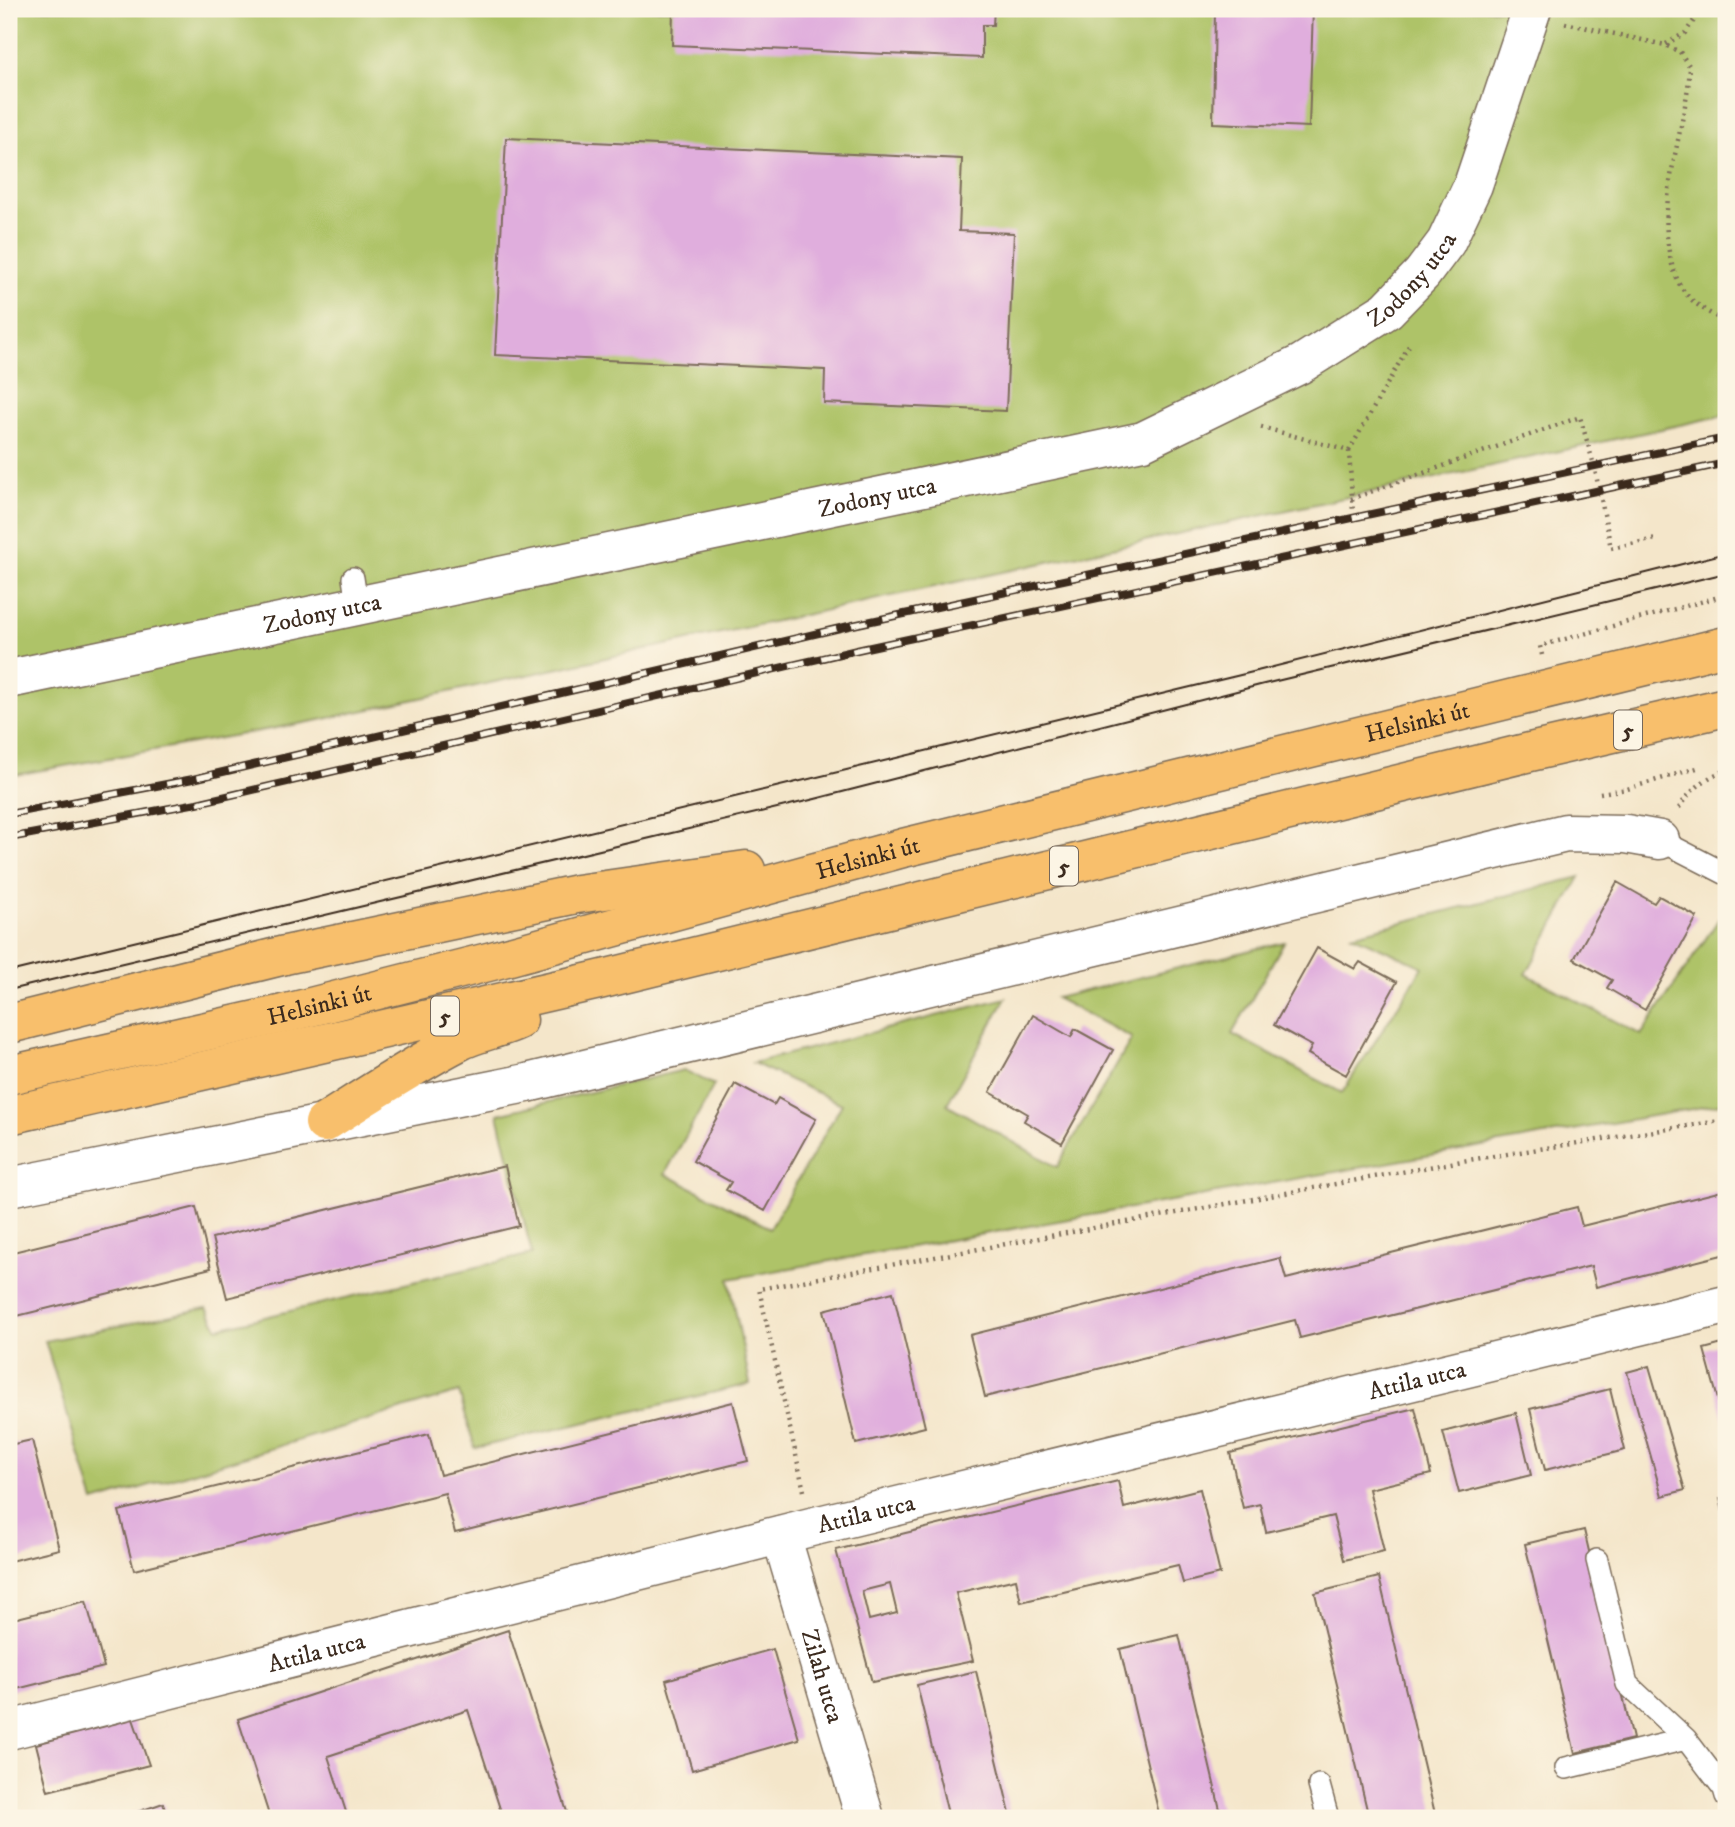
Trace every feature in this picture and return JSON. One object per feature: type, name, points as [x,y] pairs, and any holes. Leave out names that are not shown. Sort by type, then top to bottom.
[{"type":"main road","name":"Helsinki út","points":[[9,1075],[283,1014],[492,961],[903,848],[1726,646]]},
{"type":"main road","name":"Helsinki út","points":[[9,1115],[599,980],[1516,755],[1726,707]]},
{"type":"main road","points":[[9,1024],[285,955],[577,894],[903,848]]},
{"type":"main road","points":[[324,1123],[461,1040],[504,1027],[599,980]]},
{"type":"street","name":"Zodony utca","points":[[9,679],[355,591],[1143,441],[1301,364],[1387,310],[1422,274],[1446,242],[1473,186],[1531,12]]},
{"type":"street","points":[[9,1187],[527,1083],[1566,833],[1626,834],[1660,840]]},
{"type":"street","name":"Attila utca","points":[[9,1730],[796,1531],[1726,1305]]},
{"type":"street","name":"Zilah utca","points":[[796,1531],[865,1818]]},
{"type":"lane","points":[[1660,840],[1726,874]]},
{"type":"lane","points":[[1597,1560],[1627,1684],[1686,1739],[1724,1789],[1726,1796]]},
{"type":"lane","points":[[1566,1768],[1686,1739]]},
{"type":"lane","points":[[1319,1785],[1328,1818]]},
{"type":"path","points":[[1665,45],[1685,33],[1702,9]]},
{"type":"path","points":[[1531,12],[1665,45],[1680,52],[1690,66],[1689,87],[1666,206],[1665,232],[1678,282],[1695,303],[1726,322]]},
{"type":"path","points":[[1239,396],[1257,426],[1349,450],[1353,512]]},
{"type":"path","points":[[1351,499],[1580,417],[1594,465],[1611,548],[1656,539]]},
{"type":"path","points":[[1542,657],[1540,646],[1726,595]]},
{"type":"path","points":[[1627,789],[1697,768]]},
{"type":"path","points":[[1660,840],[1668,832],[1684,798],[1718,772],[1726,771]]},
{"type":"path","points":[[796,1531],[759,1289],[1462,1161],[1726,1120]]},
{"type":"green space","points":[[9,9],[1726,9],[1726,415],[315,721],[9,776]]},
{"type":"green space","points":[[1580,877],[1526,974],[1641,1035],[1719,919],[1726,924],[1726,1103],[729,1279],[750,1384],[475,1448],[459,1392],[94,1502],[45,1341],[207,1308],[218,1328],[532,1254],[498,1114],[684,1070],[714,1085],[665,1174],[770,1228],[842,1104],[753,1063],[1006,998],[947,1104],[1057,1167],[1132,1038],[1056,998],[1284,942],[1232,1034],[1342,1093],[1423,967],[1352,935]]},
{"type":"building","points":[[673,9],[994,9],[993,25],[982,25],[982,58],[672,45]]},
{"type":"building","points":[[1215,9],[1313,9],[1309,127],[1213,123]]},
{"type":"building","points":[[506,138],[962,159],[959,231],[1014,233],[1006,411],[824,403],[825,370],[495,355]]},
{"type":"building","points":[[1617,882],[1654,903],[1659,896],[1697,917],[1645,1010],[1607,988],[1612,980],[1574,959]]},
{"type":"building","points":[[1317,948],[1355,969],[1360,962],[1397,982],[1346,1075],[1308,1054],[1312,1046],[1274,1025]]},
{"type":"building","points":[[1033,1015],[1071,1037],[1075,1029],[1113,1050],[1062,1143],[1024,1121],[1028,1114],[990,1092]]},
{"type":"building","points":[[735,1084],[774,1105],[778,1098],[816,1119],[765,1211],[726,1190],[731,1182],[693,1161]]},
{"type":"building","points":[[505,1166],[519,1226],[227,1298],[212,1238]]},
{"type":"building","points":[[1726,1190],[1726,1254],[1596,1287],[1591,1266],[1300,1338],[1295,1320],[985,1397],[970,1335],[1280,1258],[1286,1279],[1577,1207],[1582,1226]]},
{"type":"building","points":[[196,1207],[211,1268],[9,1318],[9,1253]]},
{"type":"building","points":[[893,1292],[925,1427],[856,1444],[824,1310]]},
{"type":"building","points":[[1726,1343],[1726,1425],[1725,1425],[1704,1349]]},
{"type":"building","points":[[1649,1366],[1685,1490],[1662,1496],[1627,1372]]},
{"type":"building","points":[[1610,1389],[1625,1450],[1545,1470],[1530,1409]]},
{"type":"building","points":[[733,1402],[748,1461],[455,1533],[445,1493],[134,1570],[119,1511],[429,1434],[440,1475]]},
{"type":"building","points":[[1415,1408],[1431,1474],[1369,1489],[1384,1551],[1344,1560],[1333,1516],[1266,1532],[1260,1504],[1243,1508],[1230,1453]]},
{"type":"building","points":[[1516,1413],[1531,1475],[1459,1493],[1443,1432]]},
{"type":"building","points":[[32,1440],[59,1549],[10,1561],[9,1445]]},
{"type":"building","points":[[1118,1481],[1124,1508],[1200,1489],[1220,1574],[1183,1583],[1178,1565],[1021,1602],[1016,1579],[956,1593],[973,1661],[872,1682],[836,1550]],"holes":[[[890,1584],[897,1613],[869,1620],[862,1591]]]},
{"type":"building","points":[[1726,1497],[1726,1520],[1725,1521],[1720,1499]]},
{"type":"building","points":[[1584,1530],[1633,1739],[1575,1753],[1525,1544]]},
{"type":"building","points":[[1379,1577],[1436,1818],[1369,1818],[1315,1593]]},
{"type":"building","points":[[86,1601],[104,1667],[9,1691],[9,1620]]},
{"type":"building","points":[[508,1630],[569,1818],[503,1818],[468,1710],[328,1756],[348,1818],[270,1818],[238,1719]]},
{"type":"building","points":[[1179,1635],[1222,1818],[1160,1818],[1120,1649]]},
{"type":"building","points":[[773,1649],[799,1739],[692,1770],[666,1680]]},
{"type":"building","points":[[976,1671],[1011,1818],[949,1818],[917,1685]]},
{"type":"building","points":[[133,1719],[149,1765],[48,1791],[36,1744]]},
{"type":"building","points":[[163,1803],[168,1818],[120,1818]]},
{"type":"tram line","points":[[9,972],[1257,671],[1726,553]]},
{"type":"tram line","points":[[9,990],[815,799],[1264,684],[1726,573]]},
{"type":"railway","points":[[9,814],[193,779],[853,625],[1726,438]]},
{"type":"railway","points":[[9,838],[197,803],[857,650],[1726,463]]}]
